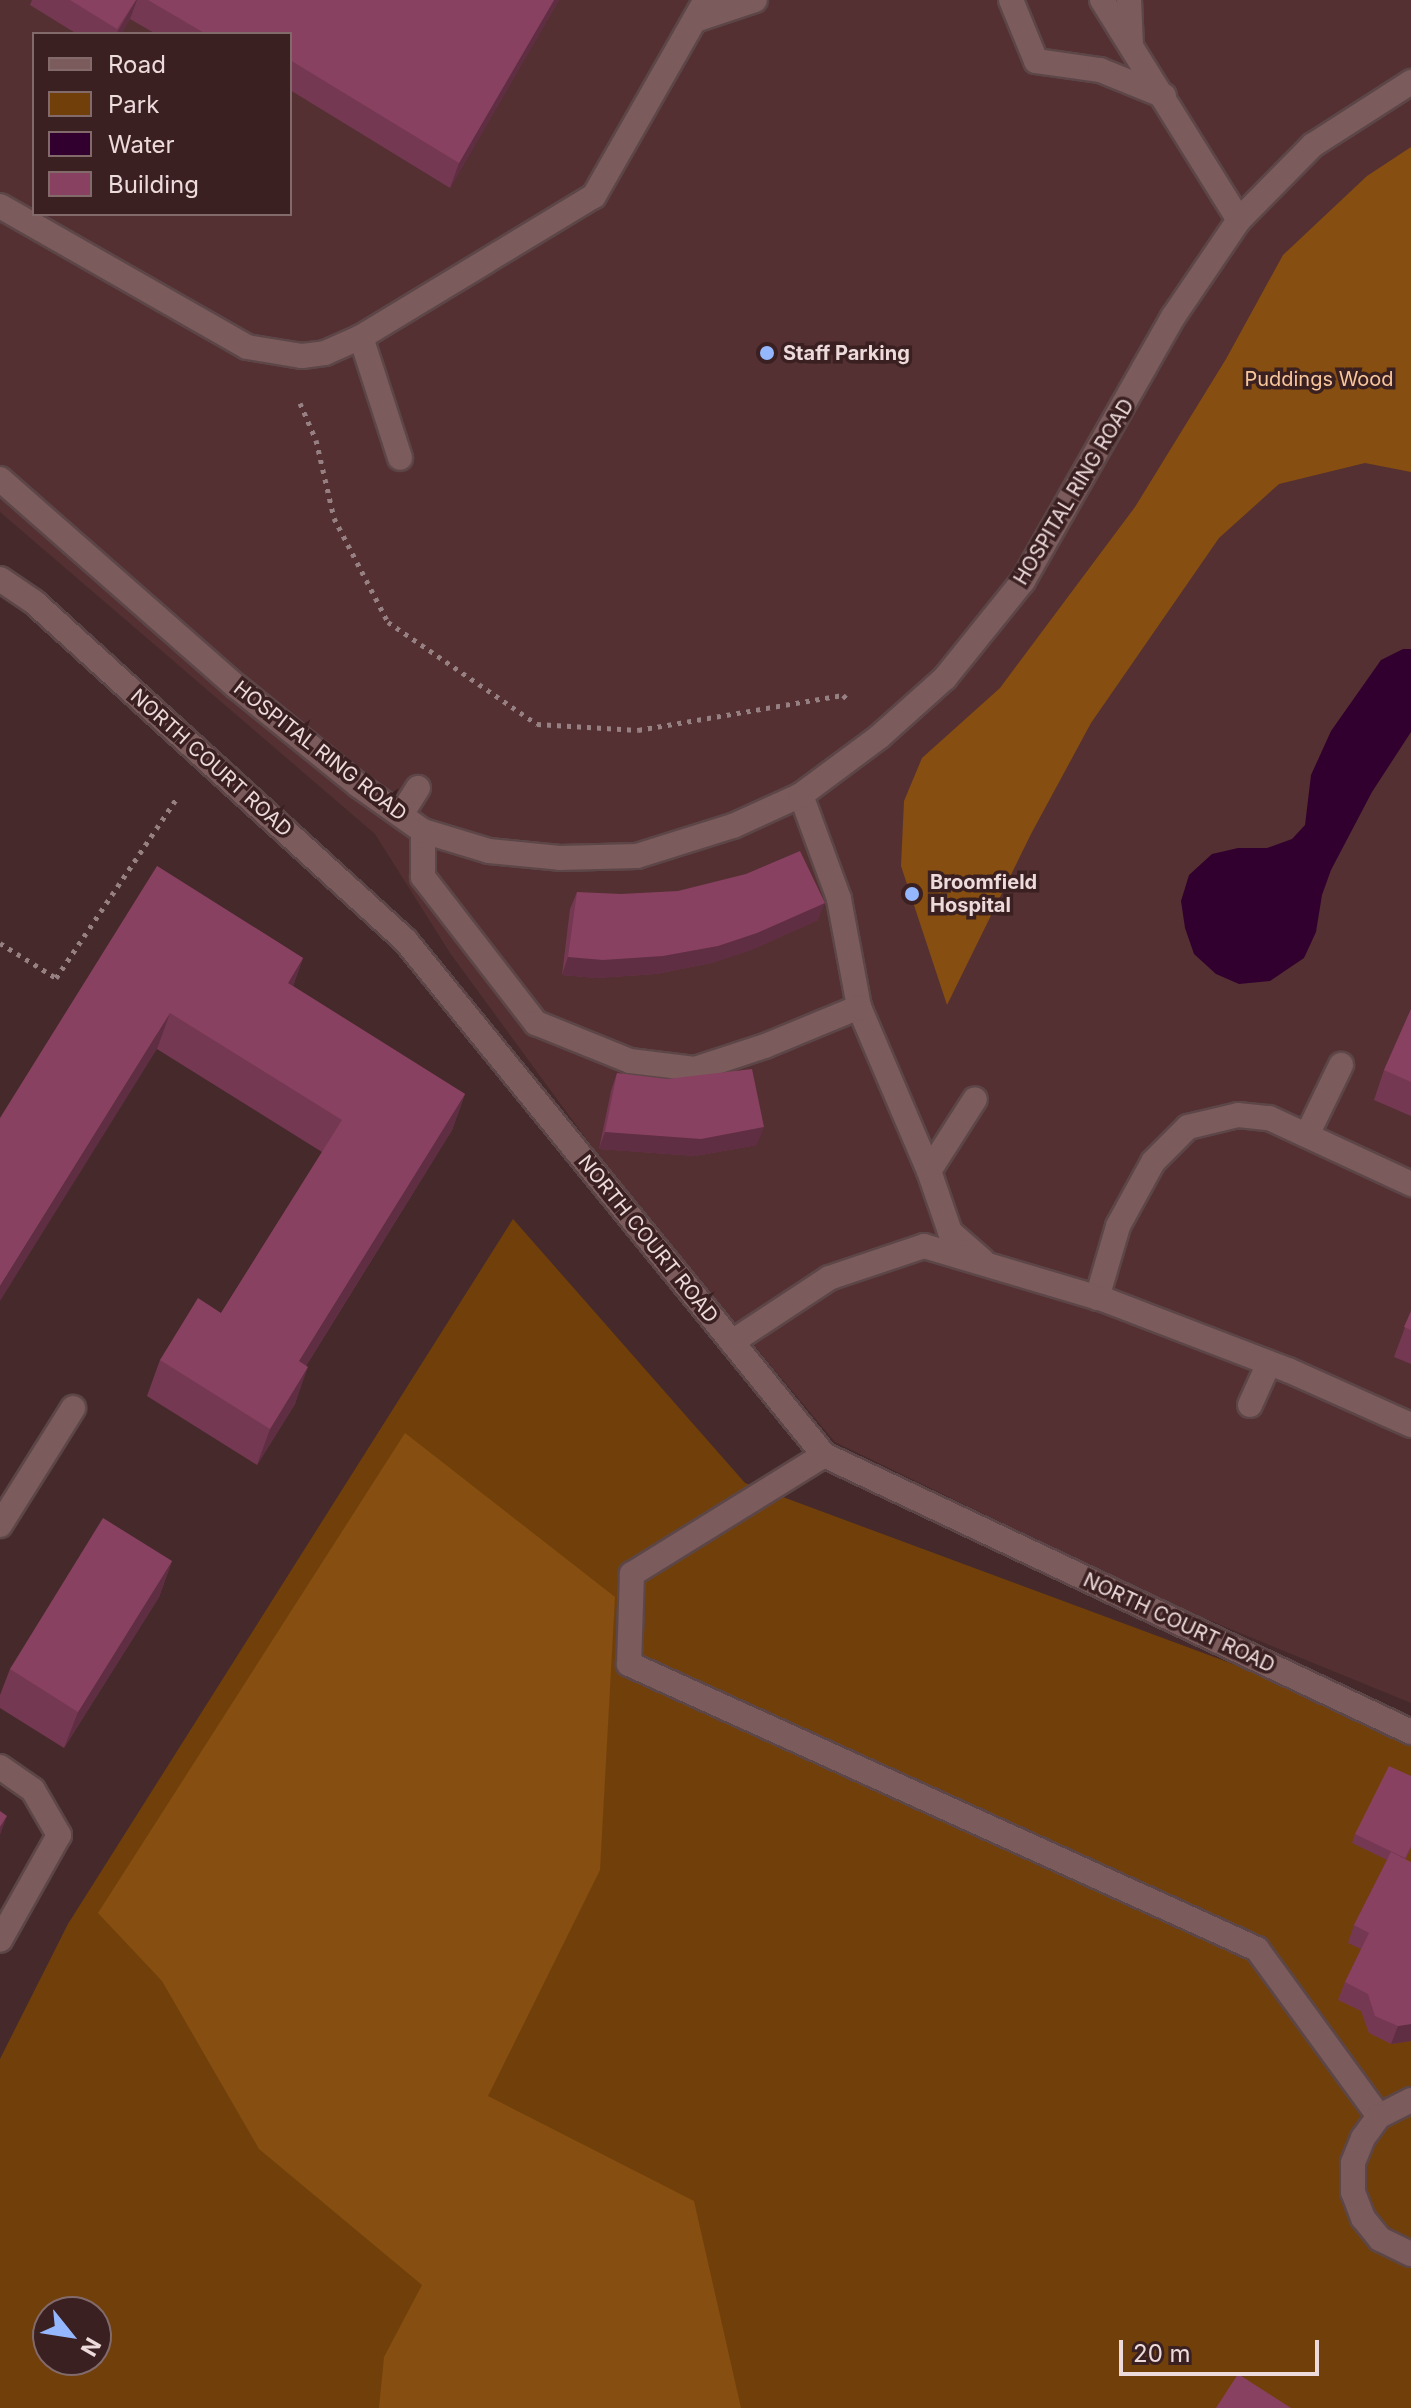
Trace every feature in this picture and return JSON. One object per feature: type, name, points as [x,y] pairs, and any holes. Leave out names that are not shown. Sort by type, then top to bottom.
[{"type":"street","points":[[0,206],[247,347],[302,356],[325,353],[361,337],[594,196],[700,10],[755,0]]},
{"type":"street","points":[[1011,0],[1036,61],[1100,70],[1164,96]]},
{"type":"street","points":[[1102,0],[1239,220]]},
{"type":"street","points":[[1129,0],[1131,48]]},
{"type":"street","name":"HOSPITAL RING ROAD","points":[[0,479],[237,687],[423,831],[489,851],[560,858],[637,856],[733,826],[801,795],[879,737],[945,678],[1023,581],[1173,317],[1239,220],[1313,145],[1411,82]]},
{"type":"street","points":[[361,337],[400,458]]},
{"type":"street","name":"NORTH COURT ROAD","points":[[0,579],[34,602],[405,940],[824,1455],[1411,1732]]},
{"type":"street","points":[[401,815],[418,788]]},
{"type":"street","points":[[801,795],[839,899],[859,1007],[929,1171],[950,1232],[987,1264]]},
{"type":"street","points":[[423,831],[423,877],[536,1023],[563,1034],[630,1061],[695,1069],[765,1046],[859,1007]]},
{"type":"street","points":[[1307,1135],[1341,1065]]},
{"type":"street","points":[[929,1171],[975,1099]]},
{"type":"street","points":[[1097,1298],[1125,1213],[1153,1162],[1188,1127],[1238,1115],[1269,1118],[1411,1184]]},
{"type":"street","points":[[732,1342],[829,1278],[924,1246],[1097,1298],[1269,1363],[1411,1425]]},
{"type":"street","points":[[1250,1405],[1269,1363]]},
{"type":"street","points":[[0,1525],[73,1408]]},
{"type":"street","points":[[824,1455],[632,1574],[629,1664],[1257,1949],[1379,2116]]},
{"type":"street","points":[[0,1767],[33,1790],[59,1835],[0,1940]]},
{"type":"street","points":[[1411,2100],[1379,2116],[1363,2138],[1353,2163],[1353,2192],[1363,2218],[1380,2239],[1411,2254]]},
{"type":"path","points":[[279,353],[316,440],[334,518],[388,622],[537,724],[638,730],[843,695],[879,737]]},
{"type":"path","points":[[0,943],[56,978],[205,757]]},
{"type":"shaded area","name":"Broomfield Hospital","points":[[0,0],[1411,0],[1411,1703],[1174,1606],[835,1442],[628,1196],[450,953],[375,834],[0,512]]},
{"type":"green space","name":"Puddings Wood","points":[[1411,147],[1411,472],[1365,463],[1279,484],[1219,538],[1091,723],[1031,834],[947,1005],[901,866],[904,801],[922,758],[1000,688],[1135,507],[1226,359],[1283,255],[1367,176]]},
{"type":"green space","points":[[513,1219],[745,1483],[1411,1730],[1411,2408],[0,2408],[0,2059],[68,1924]]},
{"type":"green space","points":[[405,1433],[615,1597],[600,1870],[488,2096],[694,2201],[741,2408],[379,2408],[384,2357],[422,2285],[259,2149],[162,1981],[98,1913]]},
{"type":"water","points":[[1403,649],[1411,649],[1411,732],[1372,792],[1331,870],[1322,895],[1316,932],[1304,958],[1270,981],[1239,984],[1216,974],[1194,954],[1185,928],[1181,901],[1189,875],[1212,854],[1238,848],[1267,848],[1292,839],[1305,825],[1311,775],[1331,731],[1381,660]]},
{"type":"building","points":[[70,0],[136,0],[117,29]]},
{"type":"building","points":[[148,0],[554,0],[459,163],[292,61],[292,32],[203,32]]},
{"type":"building","points":[[800,851],[825,903],[757,933],[718,946],[663,956],[603,960],[568,957],[577,892],[621,894],[678,891],[746,874]]},
{"type":"building","points":[[157,866],[303,958],[288,983],[465,1094],[299,1361],[308,1367],[270,1429],[160,1360],[198,1298],[221,1313],[342,1120],[170,1013],[0,1286],[0,1118]]},
{"type":"building","points":[[1411,1009],[1411,1082],[1384,1070]]},
{"type":"building","points":[[752,1069],[764,1127],[701,1139],[605,1132],[617,1073],[667,1079]]},
{"type":"building","points":[[1411,1311],[1411,1330],[1404,1327]]},
{"type":"building","points":[[103,1518],[172,1561],[78,1712],[10,1669]]},
{"type":"building","points":[[1389,1766],[1411,1776],[1411,1846],[1405,1858],[1355,1834]]},
{"type":"building","points":[[0,1811],[7,1816],[0,1827]]},
{"type":"building","points":[[1391,1852],[1411,1862],[1411,2024],[1398,2026],[1375,2016],[1368,1994],[1345,1982],[1369,1933],[1354,1925]]},
{"type":"building","points":[[1238,2374],[1291,2408],[1216,2408]]},
{"type":"place","name":"Staff Parking","points":[[767,353]]},
{"type":"place","name":"Broomfield Hospital","points":[[912,894]]}]
